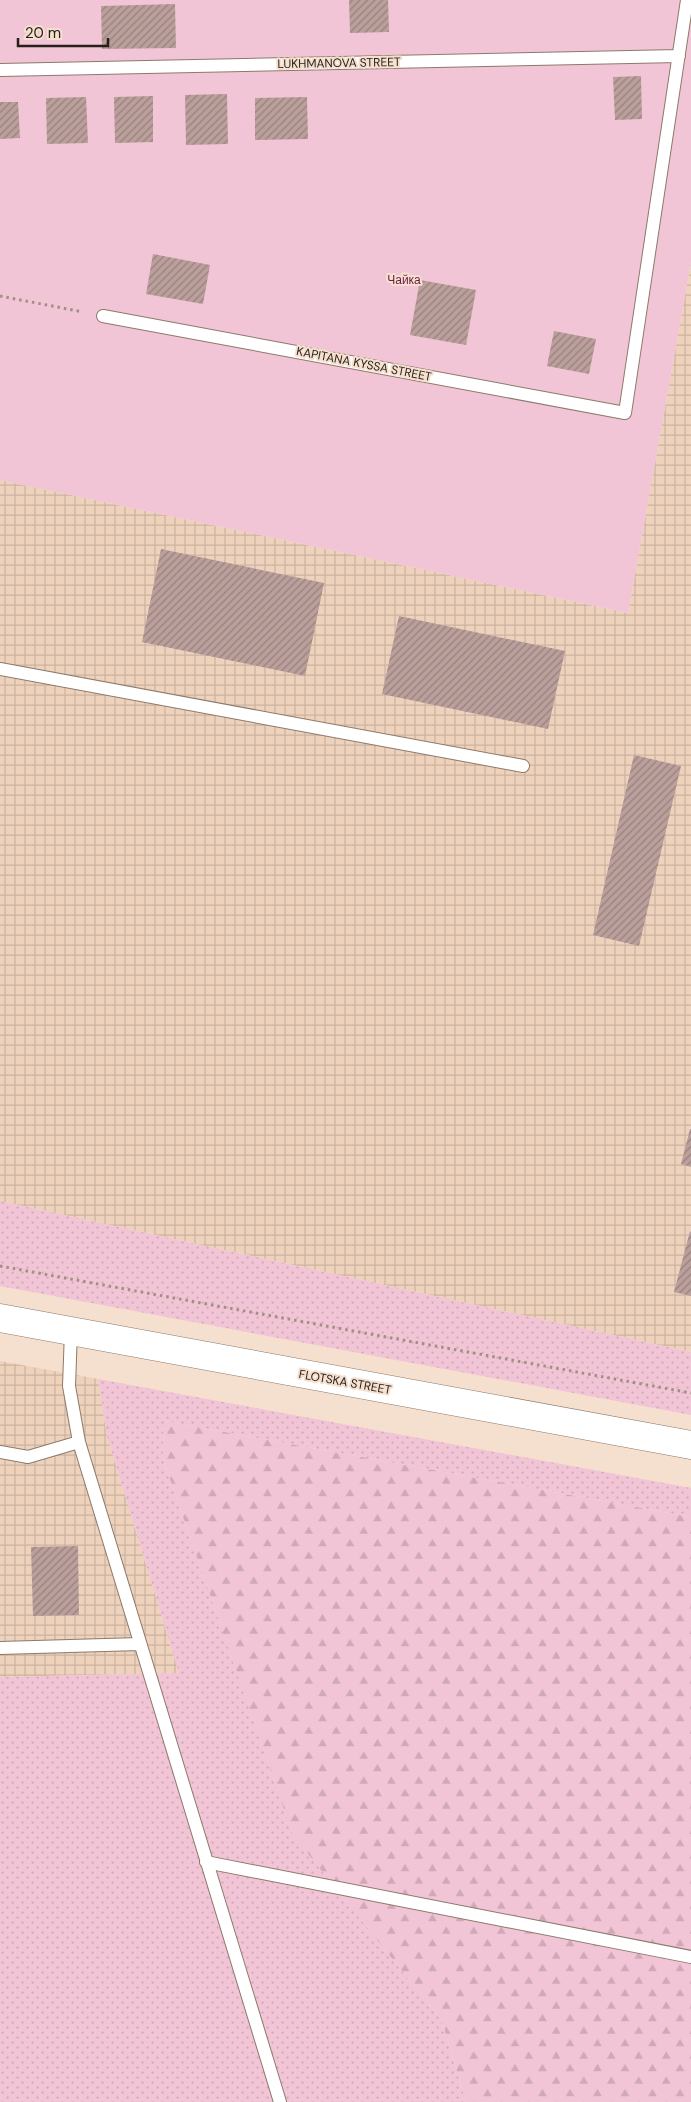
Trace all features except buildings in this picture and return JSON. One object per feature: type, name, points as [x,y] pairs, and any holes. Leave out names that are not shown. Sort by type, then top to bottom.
[{"type":"street","name":"FLOTSKA STREET","points":[[0,1318],[691,1445]]},
{"type":"lane","points":[[679,56],[687,0]]},
{"type":"lane","name":"LUKHMANOVA STREET","points":[[0,70],[679,56]]},
{"type":"lane","name":"KAPITANA KYSSA STREET","points":[[103,316],[625,413],[679,56]]},
{"type":"lane","points":[[0,669],[522,766]]},
{"type":"lane","points":[[71,1331],[69,1386],[78,1442],[280,2102]]},
{"type":"lane","points":[[0,1452],[28,1458],[78,1442]]},
{"type":"lane","points":[[0,1648],[140,1644]]},
{"type":"lane","points":[[206,1862],[691,1957]]},
{"type":"path","points":[[0,296],[103,316]]},
{"type":"path","points":[[0,1266],[691,1394]]},
{"type":"shaded area","points":[[691,262],[691,1352],[0,1201],[0,480],[628,613]]},
{"type":"shaded area","points":[[0,1361],[98,1379],[107,1436],[179,1673],[0,1677]]},
{"type":"green space","name":"Чайка","points":[[0,0],[691,0],[691,262],[628,613],[0,480]]},
{"type":"green space","points":[[0,1201],[691,1352],[691,1415],[0,1286]]},
{"type":"green space","points":[[98,1379],[691,1488],[691,1517],[164,1421],[163,1459],[293,1834],[442,2021],[466,2102],[0,2102],[0,1677],[179,1673],[107,1436]]},
{"type":"green space","points":[[164,1421],[691,1517],[691,2102],[466,2102],[442,2021],[293,1835],[163,1459]]}]
